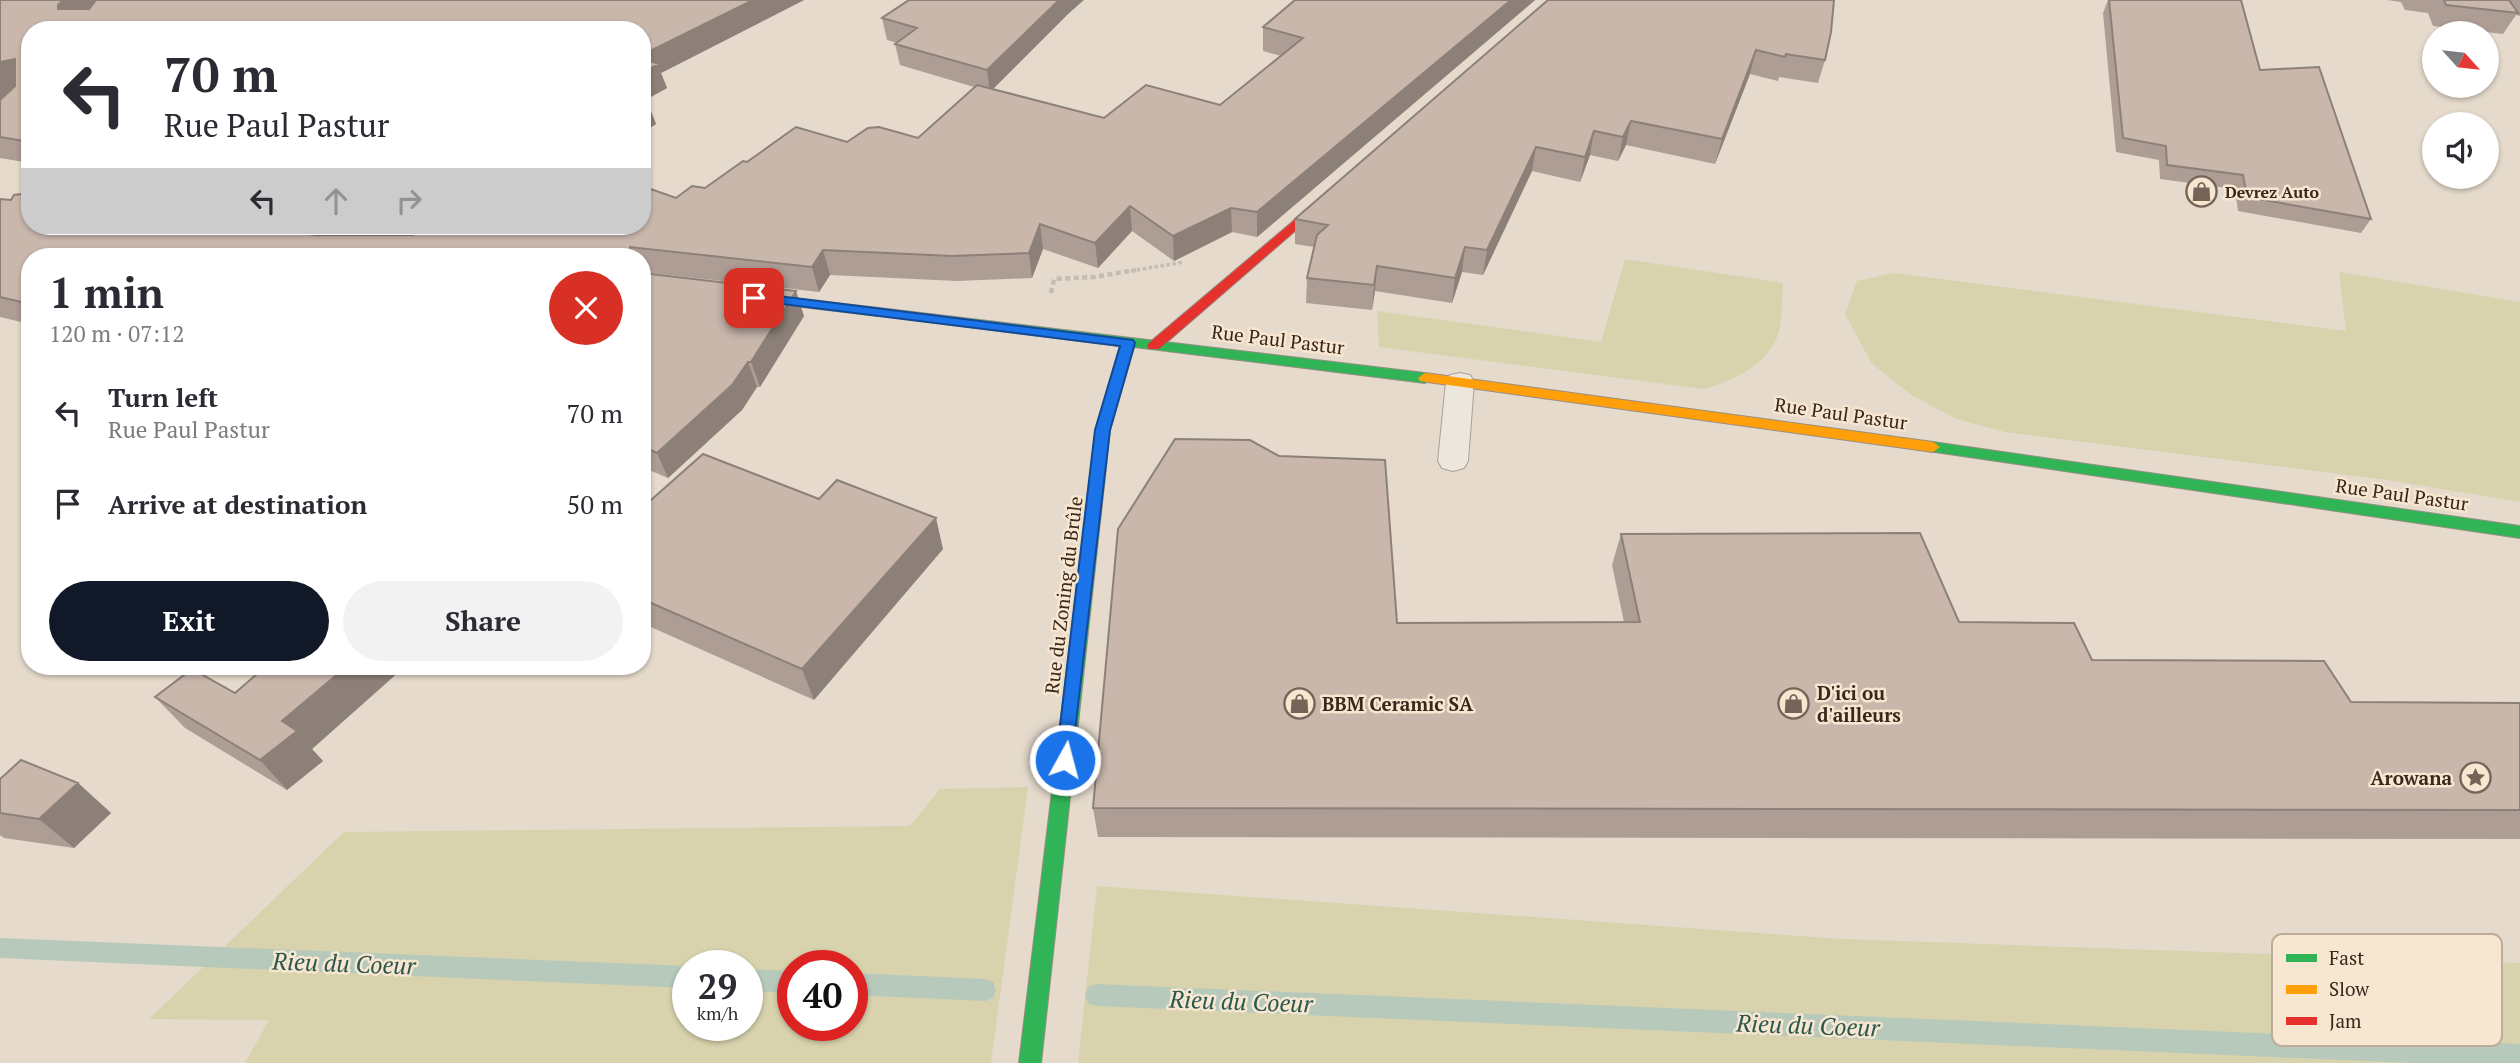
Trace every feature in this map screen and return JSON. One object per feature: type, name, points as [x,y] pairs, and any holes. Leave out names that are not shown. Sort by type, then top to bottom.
[{"type":"main road","name":"Rue Paul Pastur","points":[[1154,346],[1353,174]]},
{"type":"main road","name":"Rue Paul Pastur","points":[[651,285],[1460,382],[2520,532]]},
{"type":"main road","name":"Rue du Zoning du Brûle","points":[[1030,1063],[1103,430],[1128,343]]},
{"type":"lane","points":[[1453,461],[1460,382]]},
{"type":"path","points":[[1041,332],[1054,279],[1094,277],[1195,260]]},
{"type":"shaded area","points":[[1625,259],[1783,283],[1781,322],[1776,340],[1761,360],[1750,368],[1727,381],[1703,389],[1379,347],[1377,311],[1601,342]]},
{"type":"shaded area","points":[[2339,272],[2520,302],[2520,502],[2387,480],[2005,432],[1957,419],[1913,396],[1872,364],[1845,314],[1857,281],[1894,273],[2346,331]]},
{"type":"shaded area","points":[[1028,787],[991,1063],[245,1063],[269,1020],[149,1019],[344,832],[910,826],[940,789]]},
{"type":"shaded area","points":[[1097,886],[1843,939],[2272,954],[2272,1046],[2502,1046],[2502,962],[2520,963],[2520,1063],[1078,1063]]},
{"type":"building","points":[[0,0],[63,0],[58,9],[89,9],[96,0],[753,0],[651,51],[651,21],[21,21],[21,140],[0,137],[0,100],[15,86],[15,59],[0,63]]},
{"type":"building","points":[[909,0],[1059,0],[987,70],[895,44],[917,28],[882,18]]},
{"type":"building","points":[[1295,0],[1511,0],[1257,212],[1231,208],[1173,236],[1130,206],[1095,243],[1040,224],[1029,253],[952,256],[823,250],[812,267],[630,247],[21,248],[21,302],[0,297],[0,199],[11,200],[14,195],[21,194],[21,235],[651,235],[651,189],[676,198],[692,186],[705,188],[796,127],[847,142],[868,128],[879,127],[918,138],[977,85],[1104,118],[1146,85],[1220,105],[1303,38],[1263,27]]},
{"type":"building","points":[[1548,0],[1834,0],[1825,60],[1786,54],[1785,57],[1756,50],[1722,139],[1631,121],[1623,137],[1594,131],[1585,157],[1536,147],[1487,250],[1465,247],[1455,278],[1377,266],[1374,285],[1307,278],[1317,235],[1328,225],[1295,219]]},
{"type":"building","points":[[2109,0],[2241,0],[2260,70],[2319,67],[2371,219],[2247,197],[2243,175],[2167,165],[2166,146],[2123,138]]},
{"type":"building","points":[[2444,0],[2509,0],[2518,13],[2446,5]]},
{"type":"building","points":[[651,274],[796,291],[751,362],[748,362],[732,385],[657,453],[651,450]]},
{"type":"building","points":[[1175,439],[1250,440],[1279,456],[1385,460],[1397,623],[1640,622],[1621,534],[1920,533],[1959,622],[2074,623],[2092,660],[2324,661],[2351,702],[2520,703],[2520,810],[1093,808],[1118,529]]},
{"type":"building","points":[[703,454],[819,499],[837,480],[936,518],[802,669],[651,603],[651,500]]},
{"type":"building","points":[[184,675],[203,675],[235,693],[256,675],[337,675],[282,721],[297,731],[260,760],[155,697]]},
{"type":"building","points":[[21,760],[78,783],[39,819],[0,813],[0,779]]},
{"type":"waterway","name":"Rieu du Coeur","points":[[0,948],[672,976]]},
{"type":"waterway","name":"Rieu du Coeur","points":[[763,981],[777,981]]},
{"type":"waterway","name":"Rieu du Coeur","points":[[868,985],[985,990]]},
{"type":"waterway","name":"Rieu du Coeur","points":[[1096,995],[2272,1045]]},
{"type":"waterway","name":"Rieu du Coeur","points":[[2287,1046],[2520,1056]]},
{"type":"traffic: fast","points":[[879,312],[1425,378]]},
{"type":"traffic: fast","points":[[1030,1063],[1103,430],[1128,343]]},
{"type":"traffic: fast","points":[[1933,447],[2520,532]]},
{"type":"traffic: slow","points":[[1425,378],[1933,447]]},
{"type":"traffic: jam","points":[[1154,346],[1336,189]]},
{"type":"traffic: jam","points":[[651,285],[879,312]]},
{"type":"place","name":"Devrez Auto","points":[[2202,192]]},
{"type":"place","name":"BBM Ceramic SA","points":[[1299,703]]},
{"type":"place","name":"D'ici ou d'ailleurs","points":[[1794,703]]},
{"type":"place","name":"Arowana","points":[[2475,777]]},
{"type":"route","points":[[754,298],[1128,343],[1103,430],[1065,760]]}]
